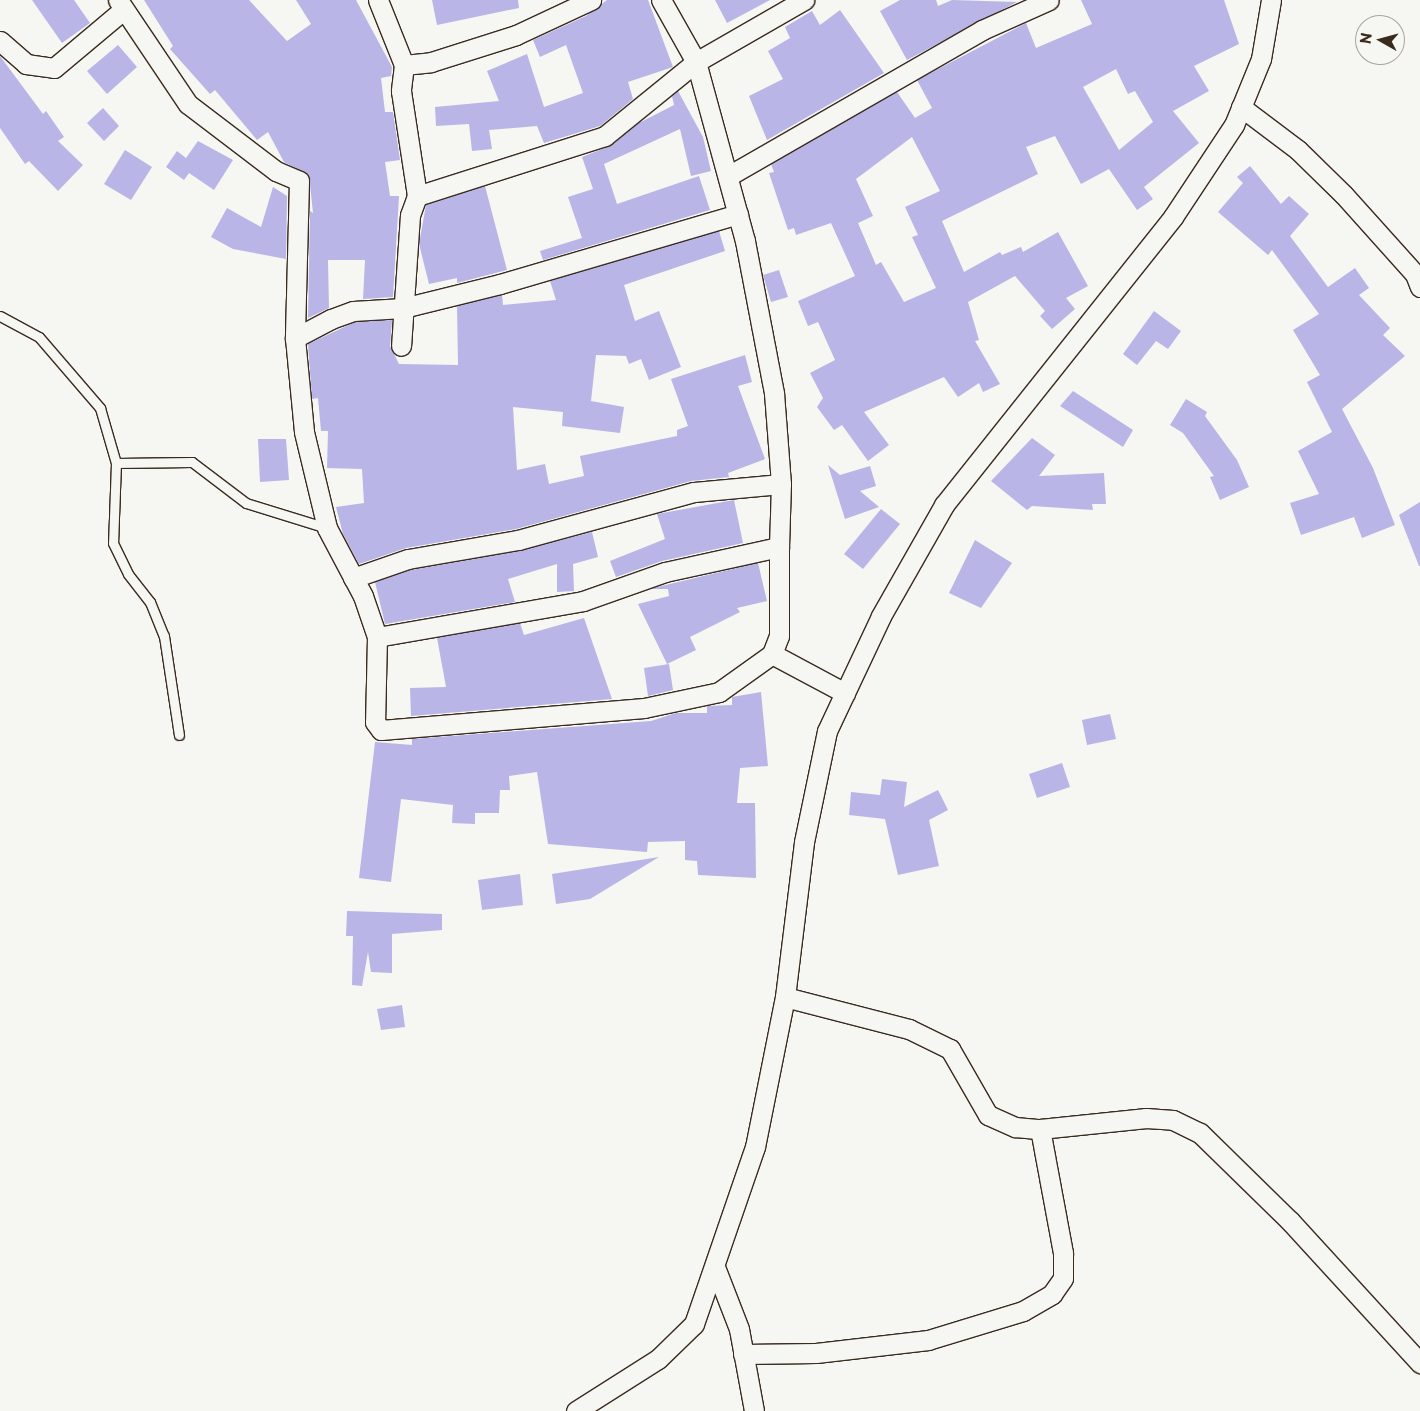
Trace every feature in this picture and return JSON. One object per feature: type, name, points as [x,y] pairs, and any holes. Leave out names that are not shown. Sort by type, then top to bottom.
[{"type":"street","points":[[378,0],[404,65],[401,91],[416,196],[410,215],[401,346]]},
{"type":"street","points":[[404,65],[431,62],[516,35],[591,0]]},
{"type":"street","points":[[0,41],[26,64],[54,68],[120,5],[188,104],[276,171],[299,181],[295,338],[304,432],[327,528],[353,578],[378,637],[375,722],[377,728],[389,731],[644,708],[719,692],[772,654],[779,636],[781,484],[774,393],[730,175],[696,62],[661,0]]},
{"type":"street","points":[[416,196],[604,136],[696,62],[804,0]]},
{"type":"street","points":[[730,175],[982,30],[1049,0]]},
{"type":"street","points":[[576,1411],[658,1359],[694,1324],[716,1267],[755,1147],[785,997],[804,842],[828,731],[881,616],[944,505],[1173,217],[1241,107],[1261,59],[1271,0]]},
{"type":"street","points":[[1241,107],[1298,150],[1344,195],[1415,274],[1420,287]]},
{"type":"street","points":[[295,338],[353,311],[403,308],[738,214]]},
{"type":"street","points":[[353,578],[408,559],[518,540],[694,492],[781,484]]},
{"type":"street","points":[[378,637],[583,601],[665,572],[779,547]]},
{"type":"street","points":[[772,654],[846,693]]},
{"type":"street","points":[[785,997],[909,1029],[950,1049],[988,1115],[1016,1127],[1040,1130],[1146,1118],[1173,1120],[1200,1133],[1290,1221],[1420,1363]]},
{"type":"street","points":[[743,1354],[816,1354],[928,1340],[1022,1311],[1052,1294],[1063,1278],[1063,1253],[1040,1130]]},
{"type":"street","points":[[716,1267],[732,1303],[754,1411]]},
{"type":"lane","points":[[0,316],[39,337],[73,372],[100,408],[116,463],[113,543],[128,574],[150,602],[164,636],[180,735]]},
{"type":"lane","points":[[116,463],[192,462],[246,503],[327,528]]},
{"type":"building","points":[[32,0],[74,0],[90,23],[62,43]]},
{"type":"building","points":[[144,0],[249,0],[287,41],[311,24],[296,0],[356,0],[392,67],[391,76],[381,78],[385,112],[393,112],[400,160],[385,162],[390,196],[399,196],[393,297],[363,299],[365,260],[328,260],[329,308],[308,318],[310,211],[313,213],[309,175],[284,162],[268,132],[257,140],[215,90],[210,94],[170,49],[173,46]]},
{"type":"building","points":[[432,0],[518,0],[519,8],[437,25]]},
{"type":"building","points":[[607,0],[648,0],[673,67],[628,82],[633,99],[600,126],[544,143],[537,126],[489,130],[492,149],[472,151],[469,124],[436,126],[435,107],[499,101],[487,71],[527,54],[544,107],[583,93],[566,45],[540,57],[533,40],[586,16]]},
{"type":"building","points":[[715,0],[770,0],[727,23]]},
{"type":"building","points":[[900,0],[936,0],[938,6],[952,0],[1017,2],[907,60],[880,11]]},
{"type":"building","points":[[1081,0],[1224,0],[1239,44],[1194,66],[1209,91],[1173,111],[1199,143],[1144,187],[1153,199],[1137,210],[1109,169],[1081,184],[1055,136],[1026,147],[1038,174],[942,221],[964,272],[1000,252],[1002,255],[1021,247],[1023,252],[1058,232],[1088,286],[1066,298],[1075,309],[1052,329],[1040,316],[1045,311],[1015,276],[968,302],[979,340],[975,341],[1000,384],[983,392],[979,383],[958,397],[944,377],[864,412],[889,445],[868,461],[842,425],[834,430],[817,407],[823,398],[810,373],[835,360],[818,322],[808,326],[798,301],[855,276],[831,223],[796,235],[794,228],[788,230],[769,173],[774,172],[771,164],[897,92],[915,118],[932,108],[917,80],[1026,23],[1036,48],[1092,24]],"holes":[[[1116,69],[1128,94],[1135,91],[1153,122],[1119,150],[1083,87]],[[912,137],[940,191],[905,207],[918,235],[912,237],[936,288],[904,302],[881,262],[876,265],[858,223],[873,216],[856,179]]]},
{"type":"building","points":[[840,10],[884,73],[767,140],[749,96],[783,79],[768,51],[790,38],[785,27],[812,11],[820,25]]},
{"type":"building","points":[[118,45],[137,67],[107,94],[87,71]]},
{"type":"building","points":[[0,56],[43,114],[46,111],[64,137],[58,141],[83,165],[58,191],[29,161],[25,164],[0,128]]},
{"type":"building","points":[[678,91],[703,137],[711,171],[691,176],[680,129],[604,164],[617,204],[699,176],[710,210],[543,260],[540,251],[582,238],[568,197],[593,189],[582,157],[612,145],[639,123],[674,105],[672,96]]},
{"type":"building","points":[[103,108],[119,126],[104,141],[87,123]]},
{"type":"building","points":[[198,141],[233,160],[214,190],[189,173],[184,180],[166,167],[177,151],[186,158]]},
{"type":"building","points":[[125,150],[152,167],[131,200],[104,184]]},
{"type":"building","points":[[1250,166],[1281,204],[1289,196],[1309,214],[1290,236],[1328,287],[1355,268],[1369,288],[1359,295],[1390,328],[1383,335],[1405,356],[1342,409],[1373,468],[1395,525],[1362,538],[1354,517],[1301,535],[1290,503],[1319,494],[1298,451],[1332,432],[1307,382],[1320,375],[1293,330],[1319,314],[1272,250],[1268,255],[1218,212],[1243,183],[1237,177]]},
{"type":"building","points":[[485,186],[507,270],[457,283],[457,278],[429,284],[419,244],[426,205]]},
{"type":"building","points":[[273,187],[287,196],[286,259],[233,249],[211,237],[227,208],[261,227]]},
{"type":"building","points":[[719,231],[725,251],[624,285],[635,321],[659,311],[681,367],[649,380],[641,359],[629,364],[626,356],[596,355],[591,401],[624,407],[620,433],[562,426],[563,412],[513,407],[517,470],[545,464],[549,484],[584,476],[580,456],[677,436],[677,430],[688,426],[671,379],[745,355],[752,382],[738,386],[765,459],[728,473],[729,477],[691,481],[516,529],[406,548],[359,564],[343,534],[336,507],[364,503],[362,469],[327,468],[328,431],[321,431],[318,398],[312,399],[308,344],[355,322],[392,320],[390,346],[399,364],[458,365],[457,306],[502,295],[503,305],[556,300],[550,281]]},
{"type":"building","points":[[779,270],[788,297],[771,302],[763,275]]},
{"type":"building","points":[[1154,311],[1181,331],[1168,349],[1156,341],[1137,365],[1123,354]]},
{"type":"building","points":[[1073,391],[1133,430],[1123,447],[1060,406]]},
{"type":"building","points":[[1186,399],[1207,412],[1205,416],[1237,460],[1249,487],[1220,500],[1210,477],[1214,476],[1183,433],[1170,425]]},
{"type":"building","points":[[1032,438],[1055,455],[1039,476],[1104,473],[1106,504],[1092,504],[1093,510],[1032,506],[1027,510],[991,481]]},
{"type":"building","points":[[258,439],[286,439],[289,480],[260,482]]},
{"type":"building","points":[[828,465],[840,475],[870,466],[876,486],[860,491],[879,507],[845,519]]},
{"type":"building","points":[[734,500],[743,543],[662,561],[616,577],[610,561],[665,539],[657,514]]},
{"type":"building","points":[[1420,502],[1420,566],[1419,566],[1399,515]]},
{"type":"building","points":[[881,509],[900,524],[863,569],[844,554]]},
{"type":"building","points":[[592,532],[598,557],[573,564],[574,591],[557,592],[557,564],[508,579],[515,602],[385,624],[375,582],[411,570],[520,551]]},
{"type":"building","points":[[975,540],[1012,563],[981,608],[949,593]]},
{"type":"building","points":[[758,563],[767,601],[737,608],[740,612],[690,637],[696,650],[667,664],[638,604],[669,596],[668,589],[649,589]]},
{"type":"building","points":[[584,618],[612,699],[411,716],[410,688],[446,687],[437,638],[520,623],[524,635]]},
{"type":"building","points":[[669,664],[673,690],[648,696],[644,668]]},
{"type":"building","points":[[761,692],[768,766],[740,768],[737,803],[755,803],[756,878],[698,875],[697,861],[685,860],[685,841],[648,842],[647,852],[548,844],[537,772],[509,776],[510,790],[500,790],[499,813],[475,813],[475,824],[452,823],[453,805],[401,799],[391,882],[359,878],[375,742],[412,745],[412,739],[651,721],[676,713],[707,713],[707,706],[732,705],[732,697]]},
{"type":"building","points":[[1110,714],[1116,739],[1087,745],[1082,720]]},
{"type":"building","points":[[1062,763],[1070,787],[1037,798],[1029,774]]},
{"type":"building","points":[[882,779],[907,782],[904,807],[938,790],[948,810],[929,820],[939,866],[898,875],[885,819],[849,815],[851,792],[880,795]]},
{"type":"building","points":[[659,857],[590,899],[556,904],[552,874]]},
{"type":"building","points":[[520,874],[523,905],[482,910],[478,880]]},
{"type":"building","points":[[347,911],[442,914],[442,930],[392,934],[392,973],[371,972],[368,952],[362,986],[352,985],[353,936],[346,936]]},
{"type":"building","points":[[402,1005],[405,1027],[381,1030],[377,1009]]}]
